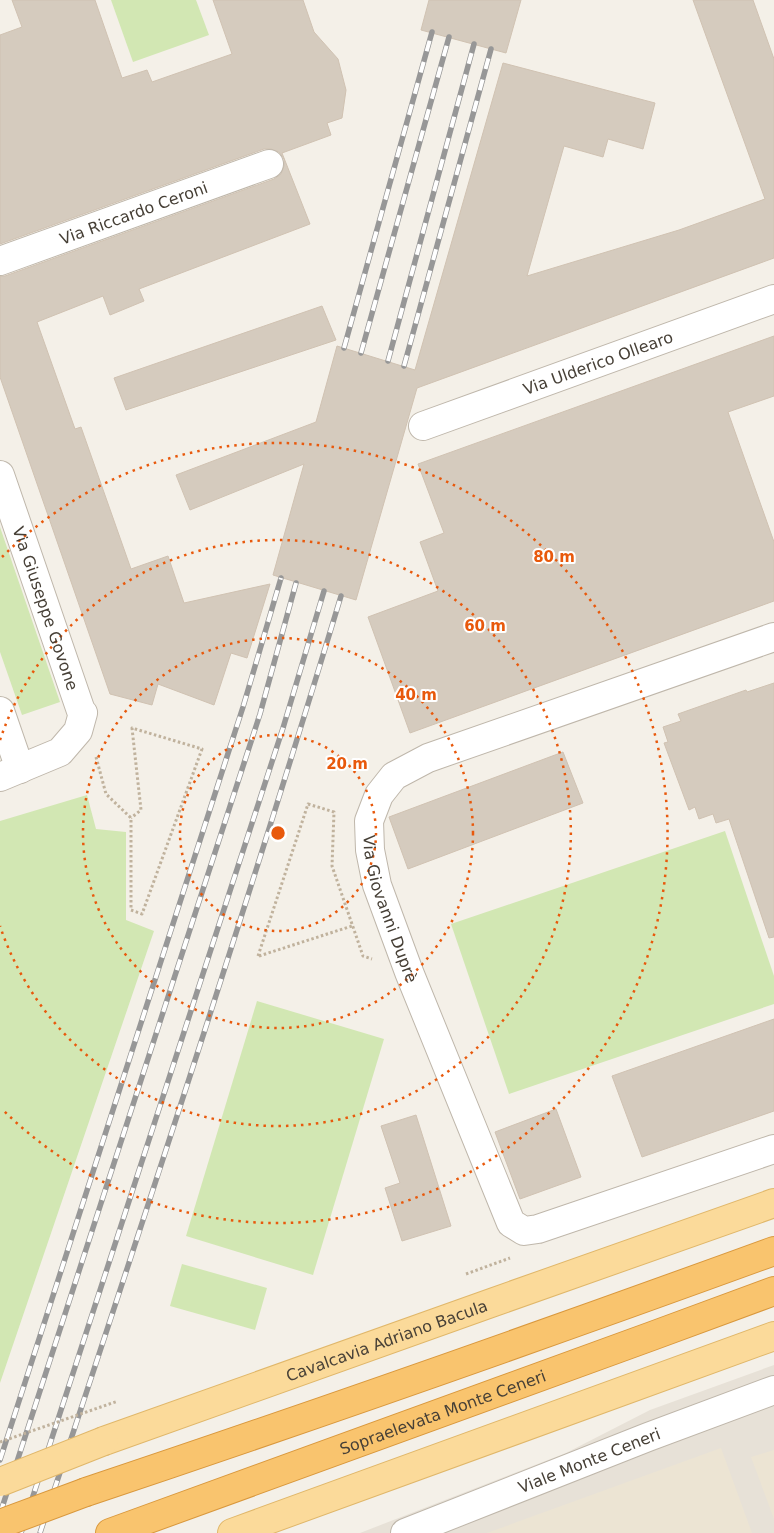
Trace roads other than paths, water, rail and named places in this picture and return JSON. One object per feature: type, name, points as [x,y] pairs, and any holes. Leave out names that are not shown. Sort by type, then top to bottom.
[{"type":"highway","points":[[0,1524],[86,1492],[285,1426],[774,1251]]},
{"type":"highway","name":"Sopraelevata Monte Ceneri","points":[[110,1533],[774,1291]]},
{"type":"main road","name":"Cavalcavia Adriano Bacula","points":[[0,1482],[104,1441],[527,1289],[774,1203]]},
{"type":"main road","points":[[232,1533],[774,1336]]},
{"type":"street","name":"Via Riccardo Ceroni","points":[[0,261],[269,164]]},
{"type":"street","name":"Via Ulderico Ollearo","points":[[423,426],[774,299]]},
{"type":"street","name":"Via Giuseppe Govone","points":[[0,475],[81,711],[84,713],[78,731],[60,752],[10,773]]},
{"type":"street","name":"Via Giovanni Duprè","points":[[774,637],[428,758],[394,776],[379,795],[369,821],[370,850],[377,885],[409,972],[511,1223],[524,1231],[538,1229],[774,1149]]},
{"type":"street","points":[[0,711],[10,773]]},
{"type":"street","name":"Viale Monte Ceneri","points":[[406,1533],[648,1437],[774,1390]]},
{"type":"railway","points":[[344,348],[432,32]]},
{"type":"railway","points":[[361,353],[449,37]]},
{"type":"railway","points":[[388,361],[474,44]]},
{"type":"railway","points":[[404,366],[491,49]]},
{"type":"railway","points":[[0,1460],[243,707],[281,578]]},
{"type":"railway","points":[[0,1514],[260,714],[296,583]]},
{"type":"railway","points":[[21,1533],[283,728],[324,591]]},
{"type":"railway","points":[[40,1533],[231,948],[341,596]]}]
